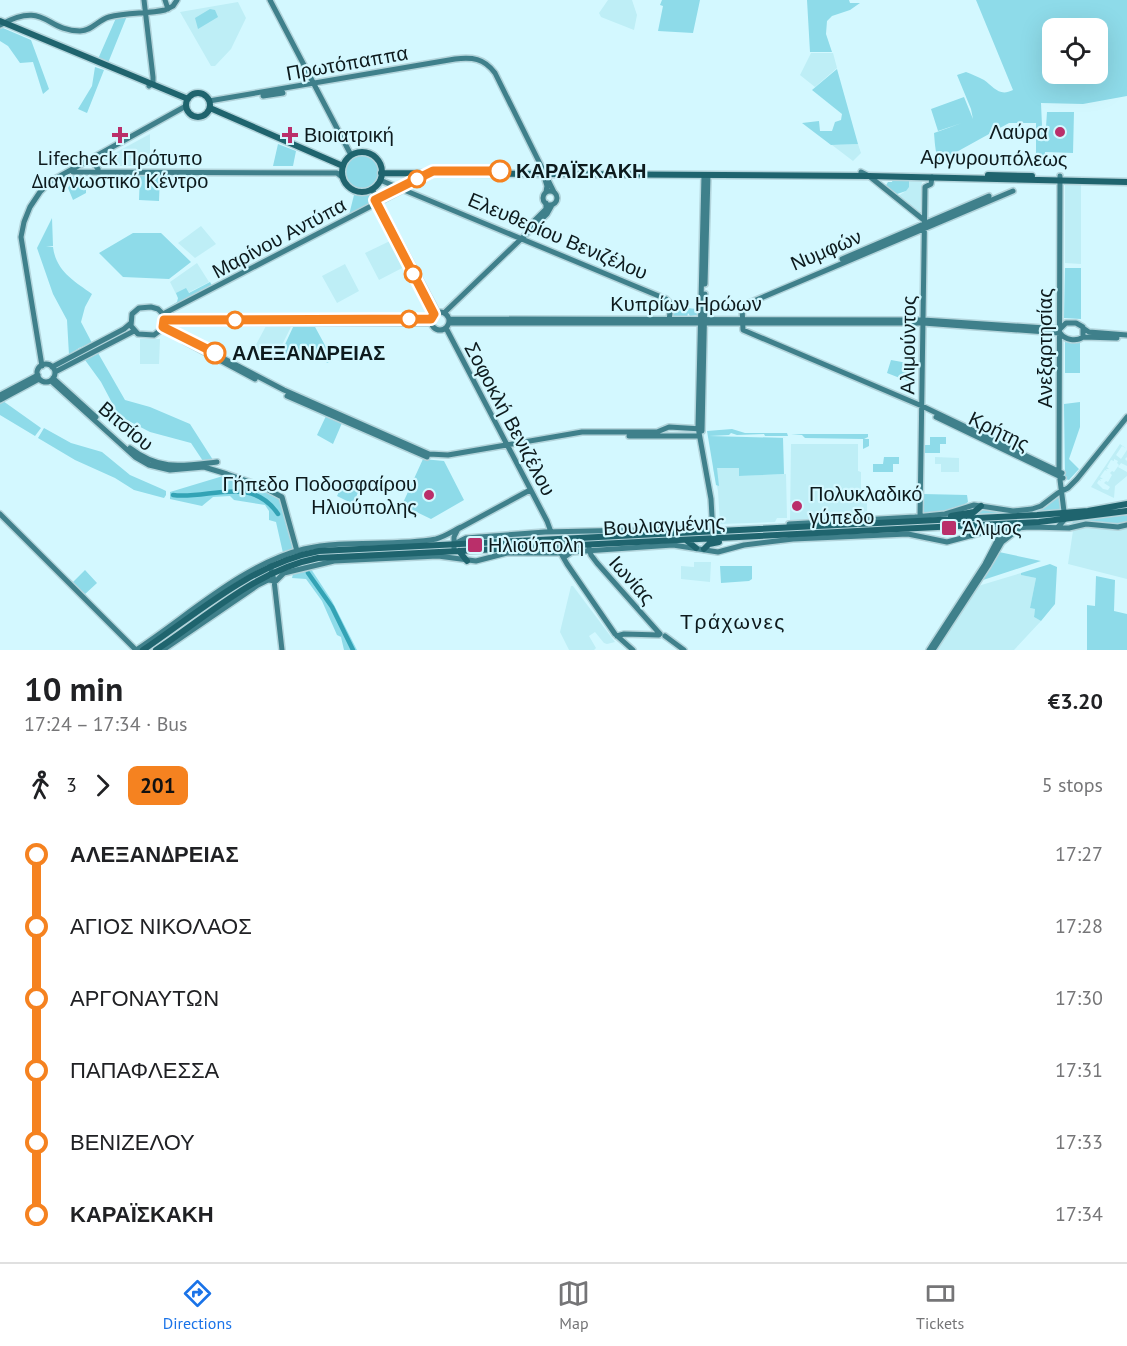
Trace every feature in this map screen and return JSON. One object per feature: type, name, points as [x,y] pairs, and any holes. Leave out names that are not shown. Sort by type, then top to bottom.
[{"type":"main road","points":[[1,23],[151,83],[187,104],[191,115],[204,116],[209,106],[206,96],[200,94],[193,94],[187,104]]},
{"type":"main road","points":[[209,106],[338,167],[346,184],[354,190],[370,189],[380,176],[379,161],[365,152],[352,154],[338,167]]},
{"type":"main road","points":[[380,176],[434,172]]},
{"type":"main road","points":[[380,176],[434,172],[544,172]]},
{"type":"main road","name":"Αργυρουπόλεως","points":[[544,172],[861,172],[1127,180]]},
{"type":"main road","name":"Αργυρουπόλεως","points":[[544,172],[1061,178]]},
{"type":"main road","name":"Βουλιαγμένης","points":[[561,547],[922,519],[1067,516],[1126,503]]},
{"type":"main road","points":[[922,519],[974,512],[981,506]]},
{"type":"main road","name":"Βουλιαγμένης","points":[[143,650],[248,578],[272,574],[316,561],[456,548],[590,548],[686,540],[713,534],[746,537],[895,532],[1127,512]]},
{"type":"main road","points":[[972,536],[978,525]]},
{"type":"main road","points":[[446,544],[454,535]]},
{"type":"main road","points":[[704,549],[711,543],[742,541],[746,537],[750,544]]},
{"type":"main road","points":[[686,540],[696,548]]},
{"type":"main road","name":"Βουλιαγμένης","points":[[156,650],[251,584],[272,574],[300,552],[446,544],[456,548]]},
{"type":"main road","points":[[456,548],[467,561]]},
{"type":"street","points":[[144,0],[151,83]]},
{"type":"street","points":[[1,23],[18,12],[34,10],[66,27],[79,31],[88,29],[110,16],[145,11],[175,0]]},
{"type":"street","points":[[271,0],[352,154]]},
{"type":"street","points":[[1,23],[14,11]]},
{"type":"street","points":[[53,15],[73,26],[83,27],[109,13],[145,11]]},
{"type":"street","name":"Πρωτόπαππα","points":[[209,106],[463,58],[478,59],[488,67],[500,86],[544,172]]},
{"type":"street","points":[[50,371],[22,246],[23,226],[30,207],[43,188],[54,179],[96,159],[187,104]]},
{"type":"street","points":[[134,331],[50,371],[38,370],[39,377],[46,382],[50,371],[25,232],[31,211],[40,196],[52,184],[187,104]]},
{"type":"street","points":[[96,159],[95,165],[98,169]]},
{"type":"street","points":[[84,165],[98,169],[338,167]]},
{"type":"street","points":[[84,165],[87,172]]},
{"type":"street","points":[[73,172],[340,173],[342,177]]},
{"type":"street","name":"Μαρίνου Αντύπα","points":[[163,323],[377,201],[434,172]]},
{"type":"street","name":"Μαρίνου Αντύπα","points":[[399,189],[434,172]]},
{"type":"street","points":[[131,323],[134,331],[141,335],[153,335],[163,323],[436,316],[518,239],[557,198],[544,172]]},
{"type":"street","points":[[544,172],[547,186],[543,197],[549,204]]},
{"type":"street","points":[[861,172],[869,176],[925,224]]},
{"type":"street","points":[[410,183],[413,178],[411,173]]},
{"type":"street","points":[[706,175],[699,436],[710,490],[713,534]]},
{"type":"street","name":"Ελευθερίου Βενιζέλου","points":[[380,176],[399,189],[666,303],[667,321]]},
{"type":"street","points":[[880,186],[886,182],[883,176]]},
{"type":"street","name":"Αλιμούντος","points":[[922,519],[925,187],[930,184],[932,177]]},
{"type":"street","name":"Ανεξαρτησίας","points":[[1061,178],[1063,319],[1066,323]]},
{"type":"street","name":"Ανεξαρτησίας","points":[[1061,178],[1061,475],[1067,516]]},
{"type":"street","points":[[370,189],[436,316],[436,330],[446,325]]},
{"type":"street","name":"Νυμφών","points":[[741,321],[741,305],[925,224],[989,198],[1013,191]]},
{"type":"street","points":[[546,192],[554,192]]},
{"type":"street","points":[[50,371],[124,329],[131,323],[134,312],[140,308],[155,308],[163,323],[284,390],[425,454],[443,456],[582,436],[699,436]]},
{"type":"street","name":"Σοφοκλή Βενιζέλου","points":[[436,316],[446,325],[551,532]]},
{"type":"street","name":"Κυπρίων Ηρώων","points":[[446,325],[667,321],[923,322],[1060,331]]},
{"type":"street","points":[[741,321],[743,330],[746,332],[922,408]]},
{"type":"street","points":[[1066,323],[1076,323],[1089,332],[1127,336],[1077,340],[1066,338],[1060,331],[1066,323]]},
{"type":"street","points":[[1083,327],[1083,338]]},
{"type":"street","name":"Ανεξαρτησίας","points":[[1061,475],[1062,341],[1066,338]]},
{"type":"street","name":"Βιτσίου","points":[[50,371],[130,448],[147,459],[172,466],[217,462]]},
{"type":"street","name":"Βιτσίου","points":[[50,371],[135,457],[145,463],[170,470],[204,467],[261,486],[282,497],[300,552]]},
{"type":"street","points":[[0,395],[39,377]]},
{"type":"street","points":[[0,399],[39,377]]},
{"type":"street","name":"Κρήτης","points":[[922,408],[1061,475]]},
{"type":"street","points":[[1064,488],[1127,411]]},
{"type":"street","points":[[981,506],[1014,511],[1041,506],[1077,479],[1127,417]]},
{"type":"street","points":[[506,447],[582,432],[657,432],[669,427],[700,429]]},
{"type":"street","points":[[700,429],[713,490],[713,534]]},
{"type":"street","points":[[0,514],[136,650],[254,569],[315,547],[437,539],[529,490]]},
{"type":"street","points":[[1056,528],[1061,526],[1067,516]]},
{"type":"street","points":[[789,524],[922,519]]},
{"type":"street","points":[[895,532],[947,542],[985,531],[1012,528],[1056,528],[1086,524],[1118,527],[1127,525]]},
{"type":"street","points":[[456,548],[454,535],[460,527]]},
{"type":"street","points":[[931,650],[998,539],[1012,528]]},
{"type":"street","points":[[931,650],[992,561],[1001,543],[1020,528]]},
{"type":"street","name":"Βουλιαγμένης","points":[[456,548],[468,538],[551,532],[696,529],[713,534]]},
{"type":"street","points":[[316,561],[445,556],[467,561],[482,561],[513,552],[561,547],[572,552],[590,548],[673,545],[718,552],[750,544],[849,534]]},
{"type":"street","points":[[561,547],[570,568],[617,636],[633,650]]},
{"type":"street","name":"Ιωνίας","points":[[590,548],[597,563],[661,636],[678,650]]},
{"type":"street","points":[[163,650],[244,593],[267,580],[272,574]]},
{"type":"street","points":[[272,574],[282,650]]},
{"type":"street","points":[[623,642],[634,635]]},
{"type":"street","points":[[617,636],[661,636]]},
{"type":"street","name":"Ιωνίας","points":[[661,636],[684,650]]},
{"type":"shaded area","points":[[608,0],[632,0],[637,15],[634,30],[601,17],[599,13]]},
{"type":"shaded area","points":[[662,0],[700,0],[693,33],[658,31]]},
{"type":"shaded area","points":[[807,0],[849,0],[850,3],[860,3],[850,10],[832,16],[827,21],[826,34],[832,52],[810,52]]},
{"type":"shaded area","points":[[976,0],[1127,0],[1127,96],[1083,104],[1041,103],[1045,142],[1047,112],[1074,112],[1073,153],[1045,152],[1045,164],[1036,164],[1036,123],[1009,123],[942,160],[941,164],[936,153],[934,133],[962,123],[938,131],[931,109],[964,97],[973,119],[957,75],[966,72],[984,80],[1000,92],[1013,90]]},
{"type":"shaded area","points":[[238,2],[246,18],[231,49],[215,66],[211,66],[180,12]]},
{"type":"shaded area","points":[[210,9],[215,10],[218,17],[198,29],[195,18]]},
{"type":"shaded area","points":[[127,16],[108,63],[98,59],[116,18]]},
{"type":"shaded area","points":[[3,28],[31,40],[49,89],[43,94],[33,62],[20,63],[8,46],[0,41],[0,29]]},
{"type":"shaded area","points":[[811,53],[833,53],[837,68],[815,87],[800,75]]},
{"type":"shaded area","points":[[95,67],[104,70],[87,113],[78,109],[92,86]]},
{"type":"shaded area","points":[[837,69],[858,144],[831,145],[802,123],[819,121],[820,131],[832,131],[835,122],[841,120],[842,114],[812,90]]},
{"type":"shaded area","points":[[150,134],[150,166],[101,166],[100,161]]},
{"type":"shaded area","points":[[278,144],[296,151],[293,166],[273,166]]},
{"type":"shaded area","points":[[858,144],[861,153],[853,161],[832,145]]},
{"type":"shaded area","points":[[362,154],[375,159],[380,172],[375,185],[362,190],[349,185],[344,172],[349,159]]},
{"type":"shaded area","points":[[73,175],[76,184],[86,184],[86,193],[73,200],[68,188]]},
{"type":"shaded area","points":[[140,175],[160,176],[159,201],[139,200]]},
{"type":"shaded area","points":[[893,179],[909,179],[909,187],[906,191],[894,195],[885,187]]},
{"type":"shaded area","points":[[909,180],[922,180],[920,216],[898,196],[906,191]]},
{"type":"shaded area","points":[[1065,182],[1081,183],[1081,264],[1065,263]]},
{"type":"shaded area","points":[[370,194],[373,202],[349,215],[354,195]]},
{"type":"shaded area","points":[[52,218],[53,246],[46,246],[53,247],[58,263],[67,275],[92,294],[81,322],[92,343],[69,355],[67,320],[53,294],[37,248]]},
{"type":"shaded area","points":[[201,226],[216,244],[195,258],[178,243]]},
{"type":"shaded area","points":[[133,233],[161,233],[191,262],[169,279],[123,277],[99,253]]},
{"type":"shaded area","points":[[392,240],[406,266],[379,280],[365,253]]},
{"type":"shaded area","points":[[197,263],[209,282],[178,298],[170,282]]},
{"type":"shaded area","points":[[345,264],[359,291],[337,303],[322,276]]},
{"type":"shaded area","points":[[1065,268],[1081,268],[1081,319],[1064,318]]},
{"type":"shaded area","points":[[210,282],[213,287],[170,309],[167,308],[177,302],[176,293],[186,288],[189,293]]},
{"type":"shaded area","points":[[674,303],[697,309],[698,315],[690,316],[688,313],[687,317],[673,318]]},
{"type":"shaded area","points":[[292,325],[274,361],[253,350],[266,326]]},
{"type":"shaded area","points":[[294,325],[314,325],[333,360],[327,363],[318,350],[294,358],[290,354],[281,353]]},
{"type":"shaded area","points":[[140,339],[160,339],[159,364],[140,364]]},
{"type":"shaded area","points":[[1065,342],[1080,343],[1080,373],[1065,373]]},
{"type":"shaded area","points":[[98,353],[125,400],[150,407],[190,424],[213,460],[203,461],[191,443],[150,432],[119,416],[101,382],[85,360]]},
{"type":"shaded area","points":[[891,360],[913,364],[910,382],[887,373]]},
{"type":"shaded area","points":[[3,401],[41,428],[35,436],[0,415],[0,403]]},
{"type":"shaded area","points":[[1080,402],[1080,427],[1069,459],[1079,469],[1069,480],[1065,479],[1064,404]]},
{"type":"shaded area","points":[[326,416],[342,423],[333,444],[317,435]]},
{"type":"shaded area","points":[[44,428],[71,443],[102,452],[130,475],[166,491],[166,495],[164,498],[134,490],[115,478],[75,460],[38,438]]},
{"type":"shaded area","points":[[732,429],[745,433],[787,433],[788,436],[731,433],[709,436],[787,438],[783,438],[784,474],[739,476],[739,468],[717,468],[719,486],[716,485],[707,431]]},
{"type":"shaded area","points":[[791,434],[868,434],[868,437],[864,439],[869,439],[869,446],[863,449],[863,439],[805,438],[802,435]]},
{"type":"shaded area","points":[[930,437],[946,437],[946,444],[940,444],[940,453],[923,453],[923,445],[930,445]]},
{"type":"shaded area","points":[[791,444],[858,444],[861,500],[867,500],[867,515],[865,517],[790,521]]},
{"type":"shaded area","points":[[1120,444],[1127,449],[1122,446],[1116,455],[1121,459],[1127,450],[1125,459],[1127,466],[1121,463],[1118,467],[1127,472],[1127,476],[1115,486],[1114,498],[1091,487]],"holes":[[[1111,460],[1118,461],[1119,465],[1114,472],[1110,473],[1112,475],[1108,482],[1104,483],[1110,487],[1108,490],[1103,489],[1097,483],[1103,479],[1100,477],[1105,470],[1107,471],[1106,469],[1109,469],[1107,467]]]},
{"type":"shaded area","points":[[884,457],[899,457],[899,464],[893,464],[893,472],[873,472],[873,464],[883,464]]},
{"type":"shaded area","points":[[935,457],[959,458],[959,472],[941,472],[941,464],[935,464]]},
{"type":"shaded area","name":"Γήπεδο Ποδοσφαίρου Ηλιούπολης","points":[[423,459],[444,461],[464,500],[431,519],[402,505]]},
{"type":"shaded area","points":[[713,468],[739,468],[740,476],[786,474],[787,518],[777,518],[775,522],[720,524],[718,491]]},
{"type":"shaded area","points":[[223,476],[260,488],[279,498],[294,551],[283,553],[276,522],[269,520],[269,511],[265,505],[234,500],[230,496],[213,497],[202,506],[170,499],[170,492]]},
{"type":"shaded area","points":[[344,481],[360,488],[353,504],[337,496]]},
{"type":"shaded area","points":[[923,494],[967,495],[968,502],[953,509],[923,514]]},
{"type":"shaded area","points":[[1059,495],[1062,509],[1060,510],[950,517],[987,508],[1023,512],[1039,510]]},
{"type":"shaded area","points":[[1127,515],[1127,524],[1116,526],[1116,524],[1093,521],[1072,525],[1073,521]]},
{"type":"shaded area","points":[[1083,526],[1127,526],[1127,579],[1068,564],[1073,531]]},
{"type":"shaded area","points":[[999,552],[1041,561],[983,580]]},
{"type":"shaded area","points":[[694,562],[711,562],[710,582],[681,579],[681,566],[694,567]]},
{"type":"shaded area","points":[[1050,564],[1057,567],[1055,604],[1041,621],[1034,617],[1035,609],[1030,608],[1036,578],[1021,575],[1021,573]]},
{"type":"shaded area","points":[[720,566],[752,566],[752,579],[721,583]]},
{"type":"shaded area","points":[[311,569],[332,601],[357,650],[344,650],[341,637],[337,635],[322,601],[306,579],[292,578],[293,574]]},
{"type":"shaded area","points":[[85,570],[97,583],[84,595],[72,583]]},
{"type":"shaded area","points":[[1021,573],[1021,575],[1036,578],[1030,608],[1035,609],[1034,617],[1041,621],[1014,650],[936,650],[978,586]]},
{"type":"shaded area","points":[[1096,576],[1115,580],[1114,611],[1127,614],[1127,650],[1087,650],[1087,605],[1095,606]]},
{"type":"shaded area","points":[[571,586],[615,642],[604,643],[595,632],[589,636],[596,648],[594,650],[569,650],[560,632]]},
{"type":"waterway","points":[[173,495],[242,492],[255,495],[267,502],[278,514]]},
{"type":"waterway","points":[[308,573],[332,607],[353,650]]},
{"type":"bus line","name":"201","points":[[215,353],[163,327],[164,320],[431,319],[434,314],[375,200],[433,171],[500,171]]},
{"type":"place","name":"Λαύρα","points":[[1060,132]]},
{"type":"place","name":"Lifecheck Πρότυπο Διαγνωστικό Κέντρο","points":[[120,135]]},
{"type":"place","name":"Βιοιατρική","points":[[290,135]]},
{"type":"place","name":"ΚΑΡΑΪΣΚΑΚΗ","points":[[500,171]]},
{"type":"place","name":"ΑΛΕΞΑΝΔΡΕΙΑΣ","points":[[215,353]]},
{"type":"place","name":"Γήπεδο Ποδοσφαίρου Ηλιούπολης","points":[[429,495]]},
{"type":"place","name":"Πολυκλαδικό γύπεδο","points":[[797,506]]},
{"type":"place","name":"Άλιμος","points":[[949,528]]},
{"type":"place","name":"Ηλιούπολη","points":[[475,545]]},
{"type":"district","name":"Τράχωνες","points":[[733,622]]}]
